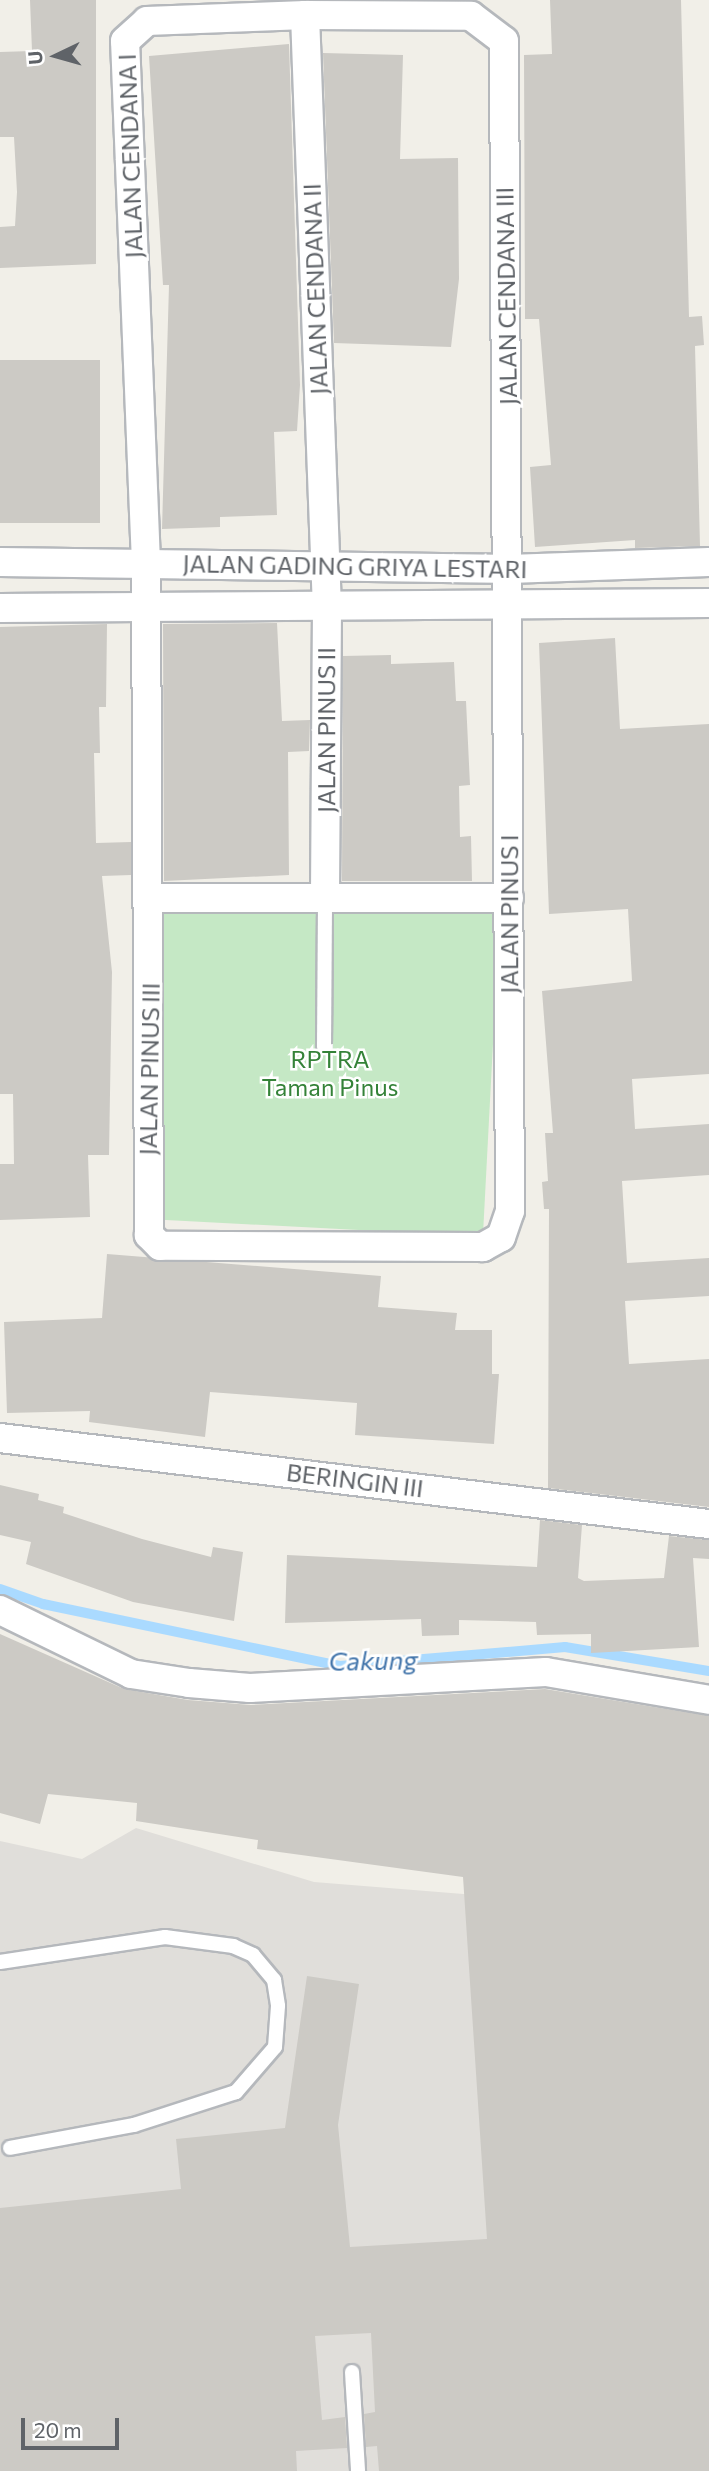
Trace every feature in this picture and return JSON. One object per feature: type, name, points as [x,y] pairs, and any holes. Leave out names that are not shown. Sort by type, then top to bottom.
[{"type":"street","name":"JALAN CENDANA I","points":[[146,563],[125,41],[147,21],[305,15],[471,16],[491,28]]},
{"type":"street","name":"JALAN CENDANA II","points":[[305,15],[324,563]]},
{"type":"street","name":"JALAN CENDANA III","points":[[491,28],[504,41],[509,569]]},
{"type":"street","name":"JALAN GADING GRIYA LESTARI","points":[[0,562],[324,563],[509,569],[709,562]]},
{"type":"street","name":"JALAN PINUS III","points":[[146,563],[152,1242],[483,1247]]},
{"type":"street","name":"JALAN PINUS II","points":[[324,563],[327,608],[325,898]]},
{"type":"street","name":"JALAN PINUS I","points":[[483,1247],[501,1237],[510,1211],[505,608],[509,569]]},
{"type":"street","name":"JALAN GADING GRIYA LESTARI","points":[[0,608],[505,608],[709,603]]},
{"type":"street","points":[[150,898],[509,898]]},
{"type":"street","name":"BERINGIN III","points":[[0,1438],[709,1524]]},
{"type":"street","points":[[0,1609],[131,1674],[189,1683],[250,1688],[547,1672],[709,1700]]},
{"type":"lane","points":[[324,1047],[325,898]]},
{"type":"lane","points":[[0,1962],[165,1937],[233,1946],[253,1955],[274,1980],[278,2007],[275,2047],[236,2092],[134,2125],[10,2148]]},
{"type":"lane","points":[[352,2372],[358,2471]]},
{"type":"shaded area","points":[[136,1828],[314,1882],[613,1906],[709,2471],[0,2471],[0,1841],[82,1859]]},
{"type":"green space","name":"RPTRA Taman Pinus","points":[[159,892],[500,910],[483,1237],[142,1219]]},
{"type":"building","points":[[30,0],[96,0],[96,264],[0,268],[0,227],[15,226],[17,192],[14,137],[0,137],[0,52],[32,51]]},
{"type":"building","points":[[550,0],[681,0],[689,317],[702,316],[704,345],[695,346],[700,546],[635,548],[635,540],[535,547],[530,467],[551,465],[539,319],[525,319],[524,55],[552,54]]},
{"type":"building","points":[[289,44],[300,385],[297,431],[274,432],[277,515],[220,517],[220,527],[162,529],[169,285],[163,285],[149,56]]},
{"type":"building","points":[[323,53],[403,55],[400,159],[458,158],[459,279],[451,347],[334,343]]},
{"type":"building","points":[[0,360],[100,360],[100,523],[0,523]]},
{"type":"building","points":[[277,623],[282,721],[310,720],[309,751],[288,752],[289,875],[164,881],[163,624]]},
{"type":"building","points":[[107,624],[106,707],[99,707],[100,753],[94,753],[96,843],[131,842],[131,875],[102,876],[112,972],[109,1155],[88,1155],[90,1217],[0,1220],[0,1164],[14,1164],[13,1094],[0,1094],[0,627]]},
{"type":"building","points":[[615,638],[620,729],[709,724],[709,1074],[632,1079],[635,1129],[709,1124],[709,1175],[622,1181],[627,1263],[709,1258],[709,1296],[625,1301],[629,1364],[709,1359],[709,1507],[548,1488],[549,1209],[544,1209],[542,1182],[548,1181],[545,1133],[553,1133],[542,991],[632,981],[628,909],[549,914],[539,643]]},
{"type":"building","points":[[391,655],[391,664],[454,662],[456,701],[466,701],[470,785],[459,786],[460,837],[471,836],[472,881],[342,881],[343,656]]},
{"type":"building","points":[[107,1254],[381,1276],[378,1307],[457,1313],[455,1330],[492,1330],[492,1374],[499,1374],[494,1444],[355,1435],[357,1403],[210,1392],[205,1437],[89,1422],[90,1411],[7,1413],[4,1322],[102,1318]]},
{"type":"building","points":[[0,1485],[39,1494],[38,1500],[64,1507],[63,1513],[142,1539],[211,1557],[213,1547],[243,1552],[234,1621],[133,1602],[26,1564],[31,1542],[0,1535]]},
{"type":"building","points":[[540,1520],[582,1525],[578,1578],[584,1581],[664,1578],[669,1536],[709,1540],[709,1559],[693,1558],[699,1647],[591,1653],[591,1634],[537,1635],[536,1622],[459,1620],[459,1635],[422,1636],[421,1619],[285,1623],[287,1555],[537,1567]]},
{"type":"building","points":[[0,1634],[124,1689],[188,1700],[251,1705],[545,1689],[709,1716],[709,2471],[379,2471],[377,2446],[366,2447],[364,2414],[375,2412],[371,2333],[315,2336],[322,2420],[345,2417],[347,2448],[296,2451],[297,2471],[0,2471],[0,2208],[181,2189],[176,2139],[285,2128],[307,1976],[359,1984],[338,2125],[350,2247],[487,2239],[463,1877],[257,1849],[258,1840],[136,1821],[137,1803],[48,1794],[40,1824],[0,1813]]},
{"type":"waterway","name":"Cakung","points":[[0,1589],[43,1604],[340,1666],[565,1647],[709,1671]]}]
